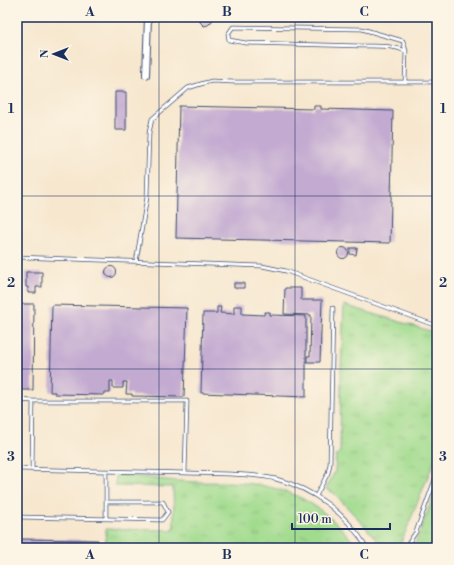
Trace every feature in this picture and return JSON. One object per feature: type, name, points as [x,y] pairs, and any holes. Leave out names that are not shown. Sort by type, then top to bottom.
[{"type":"street","points":[[146,75],[148,17]]},
{"type":"lane","points":[[405,82],[406,51],[403,41],[362,29],[233,27],[228,34],[229,40],[246,43],[381,46],[397,47],[406,51]]},
{"type":"lane","points":[[136,262],[147,197],[149,133],[152,119],[188,88],[212,81],[437,82]]},
{"type":"lane","points":[[17,257],[262,266],[286,271],[437,326]]},
{"type":"lane","points":[[316,496],[328,473],[330,464],[333,308]]},
{"type":"lane","points":[[17,400],[187,401],[185,473]]},
{"type":"lane","points":[[32,470],[33,401]]},
{"type":"lane","points":[[17,469],[185,473],[250,476],[275,479],[303,489],[331,506],[360,536],[367,548]]},
{"type":"lane","points":[[106,471],[106,519]]},
{"type":"lane","points":[[405,548],[416,532],[437,474]]},
{"type":"lane","points":[[17,517],[162,520],[168,512],[163,502],[106,502]]},
{"type":"green space","points":[[344,305],[437,333],[437,454],[399,548],[384,548],[334,493],[326,489],[335,471],[336,455],[340,452],[341,368]]},
{"type":"green space","points":[[116,474],[156,479],[256,484],[290,493],[321,510],[345,532],[356,548],[106,548],[106,529],[174,530],[173,487],[115,486]]},
{"type":"green space","points":[[437,486],[437,548],[413,548],[420,532]]},
{"type":"building","points":[[200,17],[212,17],[212,21],[208,25],[204,26],[200,22]]},
{"type":"building","points":[[115,92],[126,92],[126,130],[115,130]]},
{"type":"building","points":[[179,106],[314,109],[314,106],[321,106],[321,109],[393,111],[390,243],[176,238]]},
{"type":"building","points":[[341,248],[345,248],[347,249],[347,257],[341,258],[338,255],[338,251]]},
{"type":"building","points":[[350,248],[357,248],[356,255],[350,254]]},
{"type":"building","points":[[109,267],[113,267],[115,268],[115,276],[109,277],[106,274],[106,270]]},
{"type":"building","points":[[26,272],[42,272],[42,287],[36,287],[36,293],[28,293],[28,287],[26,287]]},
{"type":"building","points":[[234,283],[244,283],[244,288],[234,288]]},
{"type":"building","points":[[285,288],[301,288],[301,300],[322,300],[320,362],[307,362],[307,356],[310,356],[311,315],[284,314]]},
{"type":"building","points":[[17,304],[34,304],[33,390],[17,390]]},
{"type":"building","points":[[52,305],[187,308],[184,397],[132,396],[132,394],[126,394],[127,382],[123,382],[123,388],[113,388],[113,381],[110,381],[110,393],[104,393],[104,395],[55,394],[55,392],[50,392]]},
{"type":"building","points":[[234,306],[242,306],[242,314],[264,315],[265,312],[270,312],[270,315],[306,316],[306,397],[201,393],[203,313],[217,313],[217,307],[221,307],[220,313],[234,314]]},
{"type":"building","points":[[20,539],[98,540],[98,548],[20,548]]}]
